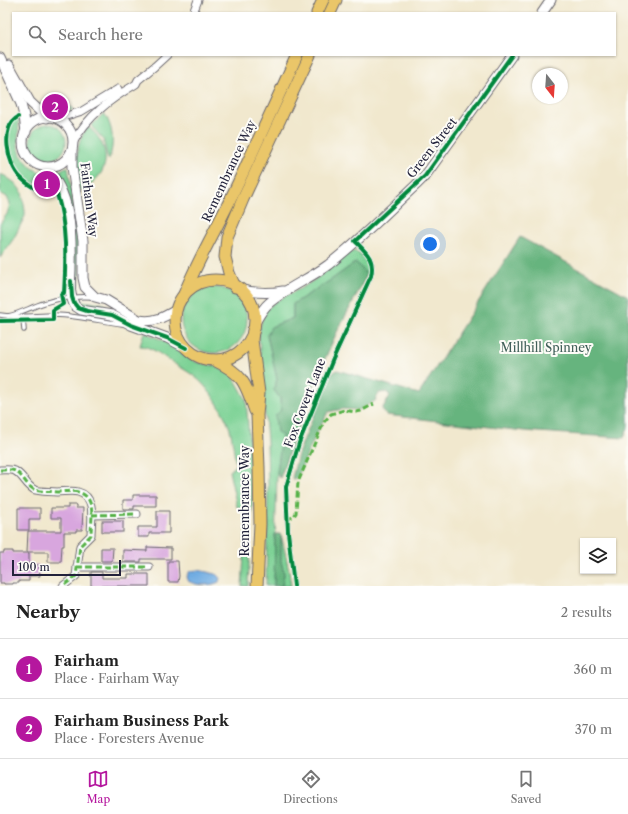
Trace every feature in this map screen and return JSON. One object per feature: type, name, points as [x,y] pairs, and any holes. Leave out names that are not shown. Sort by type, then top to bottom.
[{"type":"highway","points":[[317,12],[323,0]]},
{"type":"highway","points":[[330,12],[336,0]]},
{"type":"highway","name":"Remembrance Way","points":[[182,297],[232,196],[297,56]]},
{"type":"highway","name":"Remembrance Way","points":[[237,288],[228,273],[225,257],[228,237],[243,199],[310,56]]},
{"type":"highway","points":[[213,281],[225,282],[237,288],[249,300],[252,308],[254,327],[249,340],[243,349],[224,359],[214,360],[199,357],[186,348],[176,331],[175,321],[176,310],[182,297],[201,283],[213,281]]},
{"type":"highway","name":"Remembrance Way","points":[[254,327],[252,340],[259,393],[257,415],[260,516],[257,586]]},
{"type":"highway","name":"Remembrance Way","points":[[214,360],[228,367],[243,380],[257,415]]},
{"type":"street","points":[[193,12],[198,0]]},
{"type":"street","points":[[543,12],[551,0]]},
{"type":"street","points":[[0,56],[21,104],[26,132],[24,141],[27,155],[33,162],[45,167],[55,166],[64,162],[82,128],[95,114],[113,98],[136,84],[138,80],[166,56]]},
{"type":"street","points":[[0,56],[6,62],[30,102],[47,118]]},
{"type":"street","name":"Green Street","points":[[254,327],[261,311],[268,304],[318,272],[355,241],[425,176],[511,56]]},
{"type":"street","points":[[26,132],[32,124],[41,119],[57,119],[82,111],[134,80],[138,80]]},
{"type":"street","points":[[57,119],[67,126],[70,131],[73,146]]},
{"type":"street","name":"Fairham Way","points":[[73,146],[72,167],[83,241],[84,283],[88,291],[95,297]]},
{"type":"street","name":"Fairham Way","points":[[45,167],[57,180],[61,188],[67,211],[71,241],[70,285],[72,297]]},
{"type":"street","name":"Green Street","points":[[237,288],[266,294],[290,289]]},
{"type":"street","points":[[72,297],[75,306],[79,309],[112,315],[131,325],[167,338],[186,348]]},
{"type":"street","points":[[95,297],[106,300],[133,318],[145,321],[163,318],[176,310]]},
{"type":"street","points":[[0,470],[16,471],[25,483],[34,489],[42,491],[78,492],[88,498],[91,503],[91,535],[80,546],[76,576],[63,586]]},
{"type":"street","points":[[92,515],[137,514]]},
{"type":"street","points":[[77,566],[149,567]]},
{"type":"lane","name":"Fox Covert Lane","points":[[294,586],[288,532],[286,487],[304,430],[333,359],[373,269],[371,259],[355,241]]},
{"type":"lane","points":[[5,316],[24,312],[45,302],[72,297],[95,297]]},
{"type":"lane","points":[[0,315],[23,317],[53,315],[67,316],[131,325]]},
{"type":"lane","points":[[23,317],[24,330]]},
{"type":"green space","points":[[54,102],[73,108],[73,110],[60,113],[51,112],[39,105],[42,103]]},
{"type":"green space","points":[[104,113],[112,135],[112,147],[109,159],[103,139],[92,127],[92,125]]},
{"type":"green space","points":[[19,118],[18,145],[21,155],[31,167],[49,178],[58,193],[39,188],[31,183],[17,171],[12,162],[9,153],[8,132],[11,122]]},
{"type":"green space","points":[[52,124],[61,129],[65,135],[65,149],[61,155],[52,160],[44,160],[35,155],[31,149],[30,138],[35,129],[41,125]]},
{"type":"green space","points":[[88,127],[101,142],[104,148],[105,160],[104,167],[99,176],[80,191],[77,174],[78,149],[83,134]]},
{"type":"green space","points":[[68,167],[79,242],[79,286],[78,282],[74,282],[68,197],[65,187],[57,172]]},
{"type":"green space","points":[[0,174],[15,183],[22,192],[25,216],[14,238],[0,258],[0,224],[7,214],[10,204],[7,197],[0,193]]},
{"type":"green space","name":"Millhill Spinney","points":[[520,237],[628,296],[628,427],[624,438],[524,431],[386,415],[382,409],[390,396],[387,392],[379,393],[375,401],[359,410],[343,409],[328,412],[311,445],[297,479],[293,479],[298,454],[330,375],[337,370],[419,394]]},
{"type":"green space","points":[[353,251],[361,254],[366,260],[368,267],[367,275],[356,262],[293,304],[293,318],[271,327],[267,335],[277,379],[274,390],[280,398],[282,435],[277,473],[274,586],[266,586],[268,486],[267,441],[259,338],[262,321],[270,306],[311,282],[349,252]]},
{"type":"green space","points":[[356,262],[367,275],[337,332],[314,383],[280,478],[277,473],[282,435],[277,432],[275,416],[281,410],[280,398],[274,390],[277,379],[267,335],[271,327],[293,318],[293,304]]},
{"type":"green space","points":[[214,287],[227,289],[242,302],[245,307],[247,320],[245,333],[232,348],[227,351],[214,353],[201,351],[186,338],[183,333],[181,320],[183,307],[196,292],[201,289]]},
{"type":"green space","points":[[83,301],[103,304],[115,312],[87,307],[81,303]]},
{"type":"green space","points":[[144,332],[162,340],[196,362],[215,366],[233,376],[246,399],[252,478],[248,586],[242,586],[247,511],[237,507],[229,471],[236,466],[230,429],[215,400],[200,381],[156,351],[140,346]]},
{"type":"green space","points":[[275,534],[281,534],[281,561],[284,574],[282,586],[274,586]]},
{"type":"green space","points":[[281,534],[291,586],[282,586],[284,574],[281,561]]},
{"type":"water","points":[[198,570],[216,574],[220,578],[219,582],[204,585],[188,581],[187,576],[190,571]]},
{"type":"building","points":[[133,495],[156,495],[156,506],[134,506],[134,509],[123,509],[123,500],[133,500]]},
{"type":"building","points":[[68,505],[76,505],[76,508],[83,508],[82,530],[76,530],[76,532],[64,532],[64,546],[62,546],[61,562],[48,562],[48,552],[27,552],[28,531],[61,531],[61,518],[51,518],[51,508],[68,508]]},
{"type":"building","points":[[18,508],[40,508],[40,519],[29,519],[29,530],[18,530]]},
{"type":"building","points":[[157,511],[169,511],[169,533],[149,533],[149,537],[138,537],[138,527],[157,527]]},
{"type":"building","points":[[102,521],[123,521],[123,532],[102,532]]},
{"type":"building","points":[[147,547],[171,548],[171,559],[141,559],[141,562],[123,562],[123,550],[147,551]]},
{"type":"building","points":[[101,548],[113,548],[112,561],[101,561]]},
{"type":"building","points":[[4,551],[13,551],[13,553],[29,553],[29,565],[39,565],[40,576],[29,576],[29,581],[19,581],[19,583],[0,583],[0,553],[4,553]]},
{"type":"building","points":[[168,561],[178,561],[178,582],[168,582]]},
{"type":"building","points":[[91,572],[102,572],[102,578],[128,578],[128,574],[149,574],[149,586],[91,586]]},
{"type":"marked path","points":[[287,520],[296,513],[298,482],[324,422],[331,414],[344,410],[356,412],[361,411],[374,404]]},
{"type":"marked path","points":[[0,470],[15,471],[29,486],[35,490],[57,492],[76,491],[88,499],[92,510],[91,535],[80,546],[76,576],[63,586]]},
{"type":"marked path","points":[[92,515],[137,514]]},
{"type":"marked path","points":[[77,567],[149,567]]},
{"type":"cycle path","points":[[294,586],[288,532],[286,487],[299,443],[333,359],[371,276],[371,261],[355,241],[425,176],[511,56]]},
{"type":"cycle path","points":[[0,321],[53,320],[53,310],[63,304],[61,294],[64,293],[65,244],[63,219],[57,194],[42,191],[29,185],[16,172],[9,155],[7,137],[9,128],[12,122],[18,117]]},
{"type":"cycle path","points":[[71,281],[72,297],[78,308],[112,315],[131,325],[167,338],[186,348]]},
{"type":"place","name":"Fairham Business Park","points":[[55,107]]},
{"type":"place","name":"Fairham","points":[[47,184]]}]
